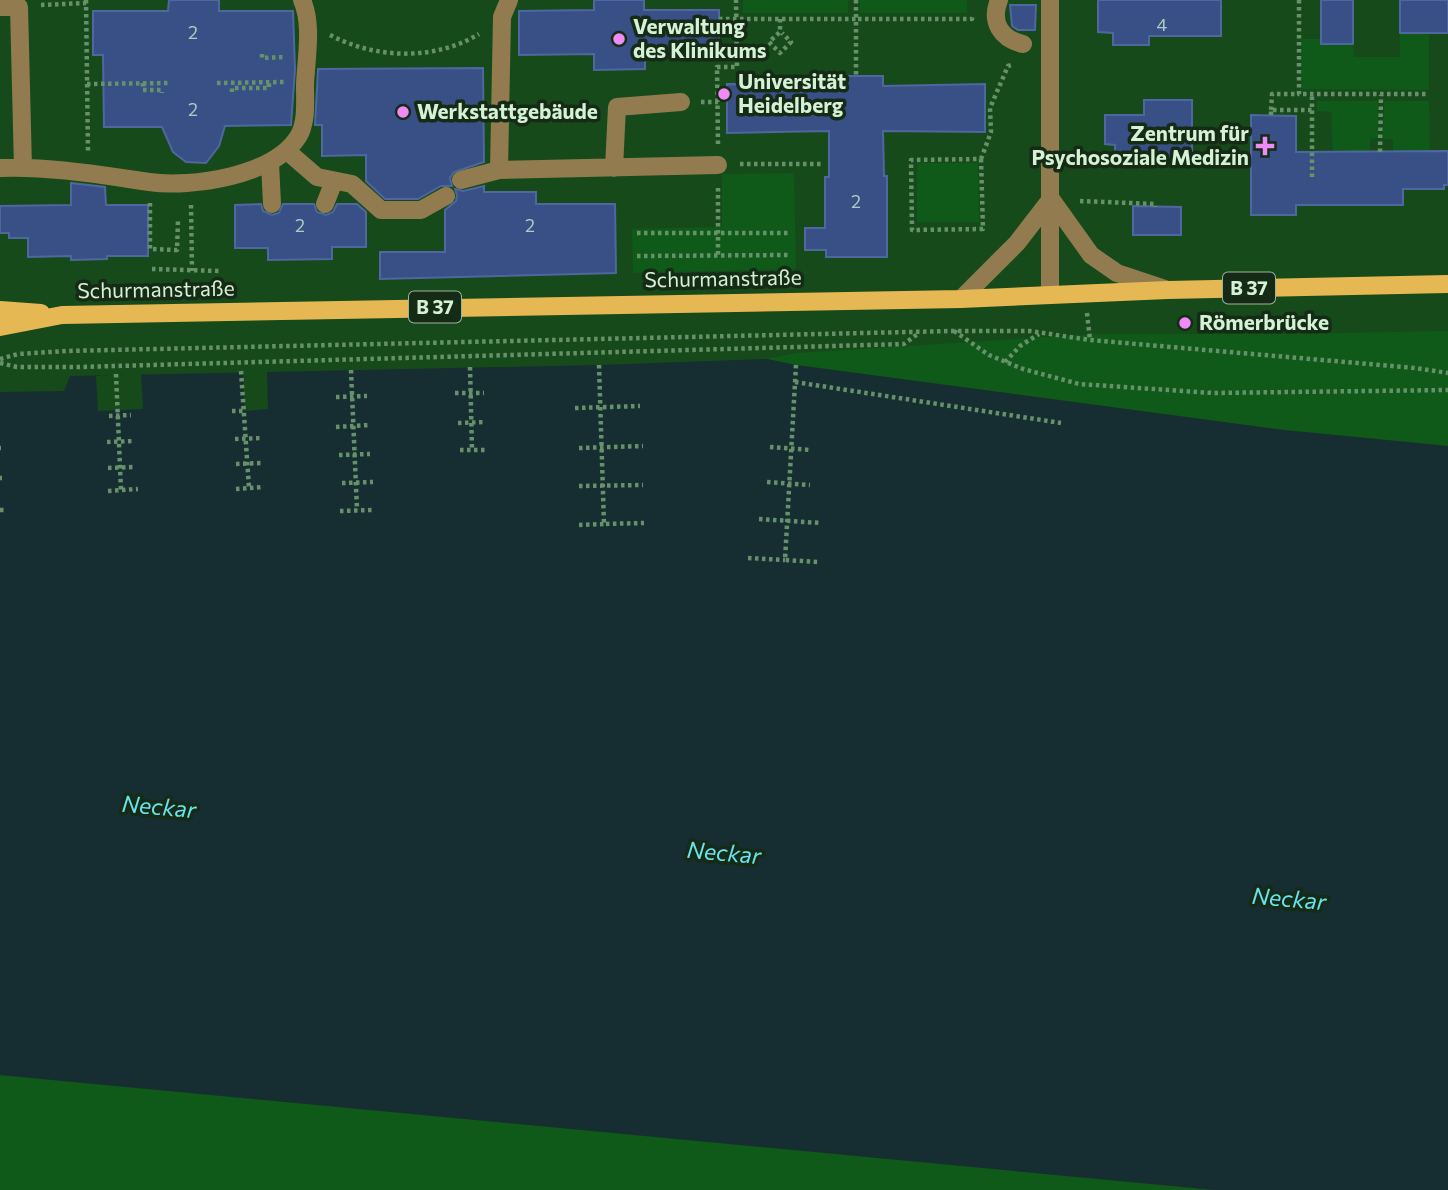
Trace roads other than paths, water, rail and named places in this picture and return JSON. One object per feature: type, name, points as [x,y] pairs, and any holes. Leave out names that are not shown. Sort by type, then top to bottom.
[{"type":"main road","name":"Schurmanstraße","points":[[0,327],[62,315],[961,299],[1168,290],[1448,284]]},
{"type":"main road","points":[[0,310],[62,315]]},
{"type":"street","points":[[0,168],[89,174],[150,182],[190,182],[239,174],[270,163],[287,151],[299,136],[304,118],[307,24],[302,0]]},
{"type":"street","points":[[499,170],[502,17],[509,0]]},
{"type":"street","points":[[999,0],[995,10],[999,29],[1013,42],[1023,44]]},
{"type":"street","points":[[1050,0],[1050,295]]},
{"type":"street","points":[[0,7],[19,7],[23,168]]},
{"type":"street","points":[[614,168],[617,107],[681,102]]},
{"type":"street","points":[[287,151],[317,177],[352,184],[382,210],[421,210],[446,196]]},
{"type":"street","points":[[270,163],[272,204]]},
{"type":"street","points":[[461,180],[499,170],[718,164]]},
{"type":"street","points":[[325,204],[334,180]]},
{"type":"street","points":[[1051,199],[1091,255],[1117,273],[1168,290]]},
{"type":"street","points":[[961,299],[1017,243],[1051,199]]},
{"type":"water","name":"Neckar","points":[[767,359],[1284,430],[1448,446],[1448,1190],[1215,1190],[0,1075],[0,392],[64,391],[70,376]]},
{"type":"place","name":"Verwaltung des Klinikums","points":[[619,39]]},
{"type":"place","name":"Universität Heidelberg","points":[[724,94]]},
{"type":"place","name":"Werkstattgebäude","points":[[403,112]]},
{"type":"place","name":"Zentrum für Psychosoziale Medizin","points":[[1265,146]]},
{"type":"place","name":"Römerbrücke","points":[[1185,323]]}]
